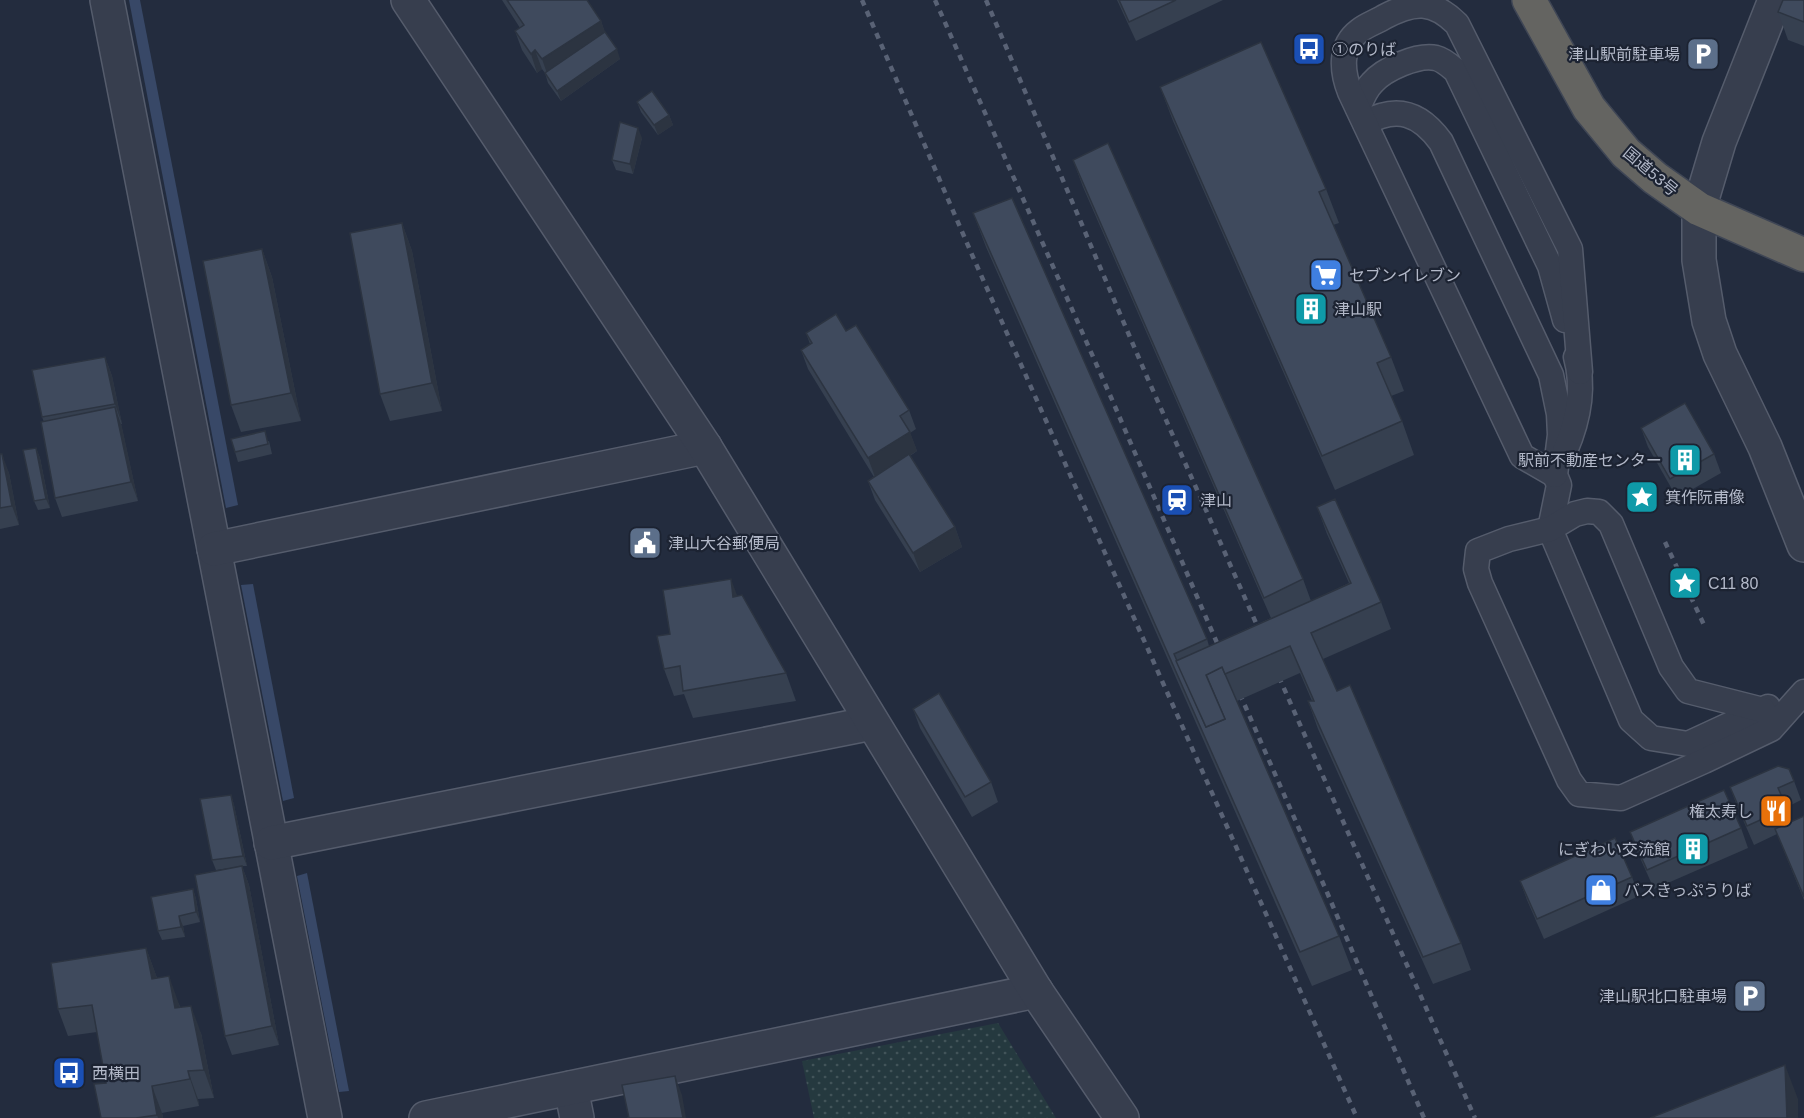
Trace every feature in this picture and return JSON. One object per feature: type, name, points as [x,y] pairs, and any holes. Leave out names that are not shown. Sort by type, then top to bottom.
[{"type":"highway","name":"国道53号","points":[[1529,0],[1589,108],[1626,153],[1655,178],[1699,209],[1804,255]]},
{"type":"street","points":[[107,0],[325,1118]]},
{"type":"street","points":[[408,0],[705,447],[1036,991],[1122,1118]]},
{"type":"street","points":[[1775,0],[1719,142],[1699,209],[1699,260],[1709,321],[1720,354],[1765,447],[1804,545]]},
{"type":"street","points":[[214,549],[705,447]]},
{"type":"street","points":[[271,843],[872,723]]},
{"type":"street","points":[[426,1118],[574,1103],[1036,991]]},
{"type":"lane","points":[[1414,2],[1439,6],[1449,13],[1457,24],[1570,249],[1580,372],[1580,408],[1555,475],[1522,456],[1345,79],[1343,66],[1345,54],[1358,31],[1414,2]]},
{"type":"lane","points":[[1361,115],[1373,82],[1396,67],[1425,57],[1437,58],[1456,71],[1550,266],[1580,372]]},
{"type":"lane","points":[[1361,115],[1378,116],[1393,113],[1407,115],[1420,120],[1441,142],[1551,375],[1559,414],[1560,435],[1555,475],[1559,484],[1550,530],[1630,720],[1651,738],[1688,744],[1804,692]]},
{"type":"lane","points":[[1763,710],[1688,691],[1671,667],[1611,524],[1599,512],[1587,511],[1575,514],[1550,530],[1509,539],[1478,551],[1476,569],[1483,591],[1564,769],[1579,794],[1621,798],[1704,761],[1771,729],[1804,692]]},
{"type":"shaded area","points":[[998,1023],[1056,1118],[814,1118],[802,1061]]},
{"type":"water","points":[[129,0],[140,0],[238,505],[226,508]]},
{"type":"water","points":[[253,584],[294,798],[283,801],[241,585]]},
{"type":"water","points":[[307,873],[349,1091],[339,1092],[297,876]]},
{"type":"building","points":[[507,0],[587,0],[601,21],[542,59],[535,50],[531,54],[515,31],[524,25]]},
{"type":"building","points":[[1119,0],[1176,0],[1129,22]]},
{"type":"building","points":[[1783,0],[1804,0],[1804,22],[1778,12]]},
{"type":"building","points":[[605,32],[617,49],[557,91],[545,73]]},
{"type":"building","name":"津山駅","points":[[1261,42],[1326,189],[1319,192],[1391,357],[1377,363],[1402,421],[1322,456],[1160,87]]},
{"type":"building","points":[[652,91],[669,115],[654,125],[637,102]]},
{"type":"building","points":[[620,122],[638,128],[630,164],[612,160]]},
{"type":"building","points":[[1108,143],[1303,579],[1264,598],[1073,160]]},
{"type":"building","points":[[1012,198],[1207,639],[1174,654],[1206,727],[1225,719],[1206,675],[1222,667],[1339,936],[1300,952],[973,213]]},
{"type":"building","points":[[402,223],[432,383],[380,394],[350,233]]},
{"type":"building","points":[[262,249],[291,393],[231,405],[203,261]]},
{"type":"building","points":[[836,314],[846,331],[856,325],[909,410],[900,416],[910,432],[868,458],[801,350],[812,343],[806,333]]},
{"type":"building","points":[[105,357],[115,404],[42,417],[32,370]]},
{"type":"building","name":"駅前不動産センター","points":[[1685,403],[1714,454],[1670,479],[1641,428]]},
{"type":"building","points":[[115,407],[131,482],[55,498],[41,422]]},
{"type":"building","points":[[265,431],[268,444],[235,452],[231,439]]},
{"type":"building","points":[[36,448],[46,499],[34,501],[23,450]]},
{"type":"building","points":[[0,454],[2,454],[12,506],[0,508]]},
{"type":"building","points":[[909,454],[955,527],[913,553],[868,481]]},
{"type":"building","points":[[1335,499],[1381,602],[1311,633],[1337,691],[1350,685],[1461,943],[1423,957],[1308,701],[1314,701],[1290,646],[1225,674],[1222,667],[1206,675],[1225,719],[1206,727],[1176,661],[1351,583],[1317,507]]},
{"type":"building","points":[[731,579],[733,597],[742,595],[786,673],[683,691],[680,666],[664,669],[657,636],[670,634],[663,590]]},
{"type":"building","points":[[939,693],[991,782],[965,797],[913,709]]},
{"type":"building","points":[[1778,766],[1789,769],[1794,781],[1778,788],[1787,808],[1747,826],[1730,787]]},
{"type":"building","points":[[1724,790],[1741,828],[1647,870],[1630,832]]},
{"type":"building","points":[[231,795],[243,856],[212,860],[200,799]]},
{"type":"building","points":[[1804,816],[1804,897],[1775,829]]},
{"type":"building","points":[[1615,838],[1632,877],[1537,919],[1520,881]]},
{"type":"building","points":[[242,866],[272,1026],[225,1036],[195,875]]},
{"type":"building","points":[[193,889],[196,912],[179,916],[181,927],[158,931],[151,897]]},
{"type":"building","points":[[146,948],[152,979],[169,976],[175,1008],[191,1006],[204,1070],[188,1071],[190,1079],[152,1086],[157,1115],[136,1118],[101,1118],[94,1084],[106,1083],[92,1005],[58,1009],[51,963]]},
{"type":"building","points":[[1785,1065],[1787,1118],[1650,1118]]},
{"type":"building","points":[[675,1076],[683,1118],[629,1118],[622,1085]]},
{"type":"railway","points":[[862,0],[973,257],[1357,1118]]},
{"type":"railway","points":[[935,0],[1224,659]]},
{"type":"railway","points":[[986,0],[1147,377],[1264,641]]},
{"type":"railway","points":[[1665,542],[1705,627]]},
{"type":"railway","points":[[1274,666],[1475,1118]]},
{"type":"railway","points":[[1235,683],[1424,1118]]},
{"type":"place","name":"①のりば","points":[[1309,49]]},
{"type":"place","name":"津山駅前駐車場","points":[[1703,54]]},
{"type":"place","name":"セブンイレブン","points":[[1326,275]]},
{"type":"place","name":"津山駅","points":[[1311,309]]},
{"type":"place","name":"駅前不動産センター","points":[[1685,460]]},
{"type":"place","name":"箕作阮甫像","points":[[1642,497]]},
{"type":"place","name":"津山","points":[[1177,500]]},
{"type":"place","name":"津山大谷郵便局","points":[[645,543]]},
{"type":"place","name":"C11 80","points":[[1685,583]]},
{"type":"place","name":"権太寿し","points":[[1776,811]]},
{"type":"place","name":"にぎわい交流館","points":[[1693,849]]},
{"type":"place","name":"バスきっぷうりば","points":[[1601,890]]},
{"type":"place","name":"津山駅北口駐車場","points":[[1750,996]]},
{"type":"place","name":"西横田","points":[[69,1073]]}]
